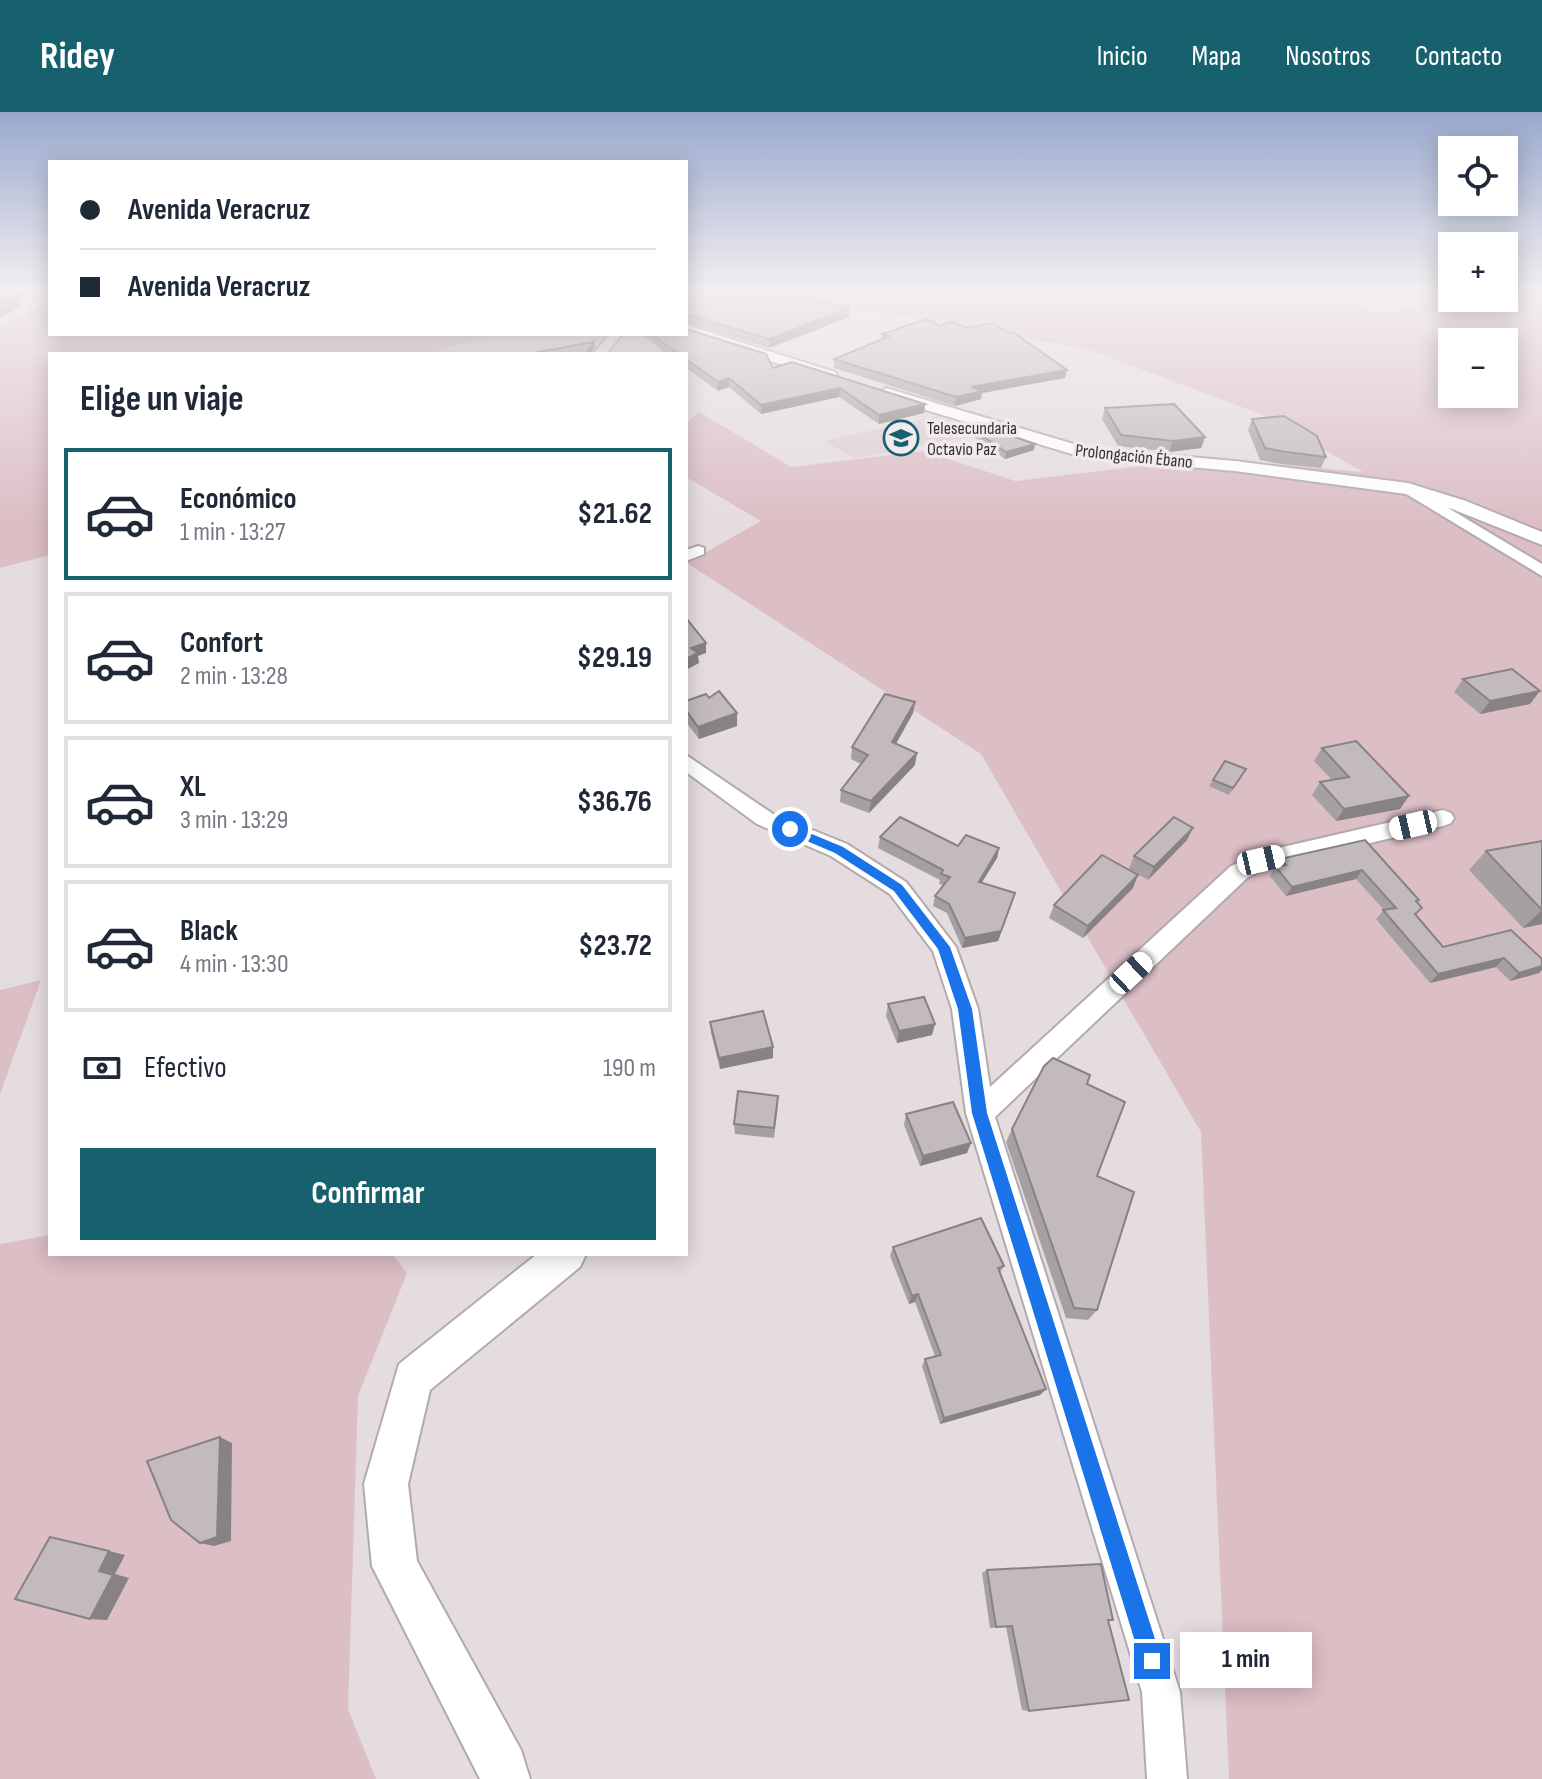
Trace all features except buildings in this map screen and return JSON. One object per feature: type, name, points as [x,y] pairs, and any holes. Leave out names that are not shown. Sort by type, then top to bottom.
[{"type":"street","name":"Prolongación Ébano","points":[[809,368],[1085,453],[1235,466],[1408,489],[1459,505],[1542,539]]},
{"type":"street","points":[[1408,489],[1542,571]]},
{"type":"street","points":[[688,763],[765,819],[839,850],[898,888],[944,947],[965,1009],[980,1113],[1161,1692],[1167,1779]]},
{"type":"street","points":[[980,1113],[1239,872],[1261,860],[1443,818]]},
{"type":"street","points":[[505,1779],[503,1768],[395,1566],[386,1484],[413,1378],[565,1256]]},
{"type":"shaded area","points":[[0,368],[48,368],[48,556],[0,568]]},
{"type":"shaded area","points":[[1137,368],[1438,368],[1438,408],[1518,408],[1518,368],[1542,368],[1542,1779],[1229,1779],[1201,1132],[981,754],[688,564],[761,521],[688,478],[688,422],[699,412],[791,467],[924,451],[1015,481],[1208,458],[1363,472],[1263,415]]},
{"type":"shaded area","name":"Telesecundaria Octavio Paz","points":[[937,416],[991,433],[854,458],[824,441]]},
{"type":"shaded area","points":[[41,980],[0,1094],[0,990]]},
{"type":"shaded area","points":[[48,1235],[48,1256],[394,1256],[407,1273],[358,1396],[348,1709],[376,1779],[0,1779],[0,1244]]},
{"type":"place","name":"Telesecundaria Octavio Paz","points":[[901,438]]},
{"type":"route","points":[[790,829],[839,850],[898,888],[944,947],[965,1009],[980,1113],[1152,1661]]}]
